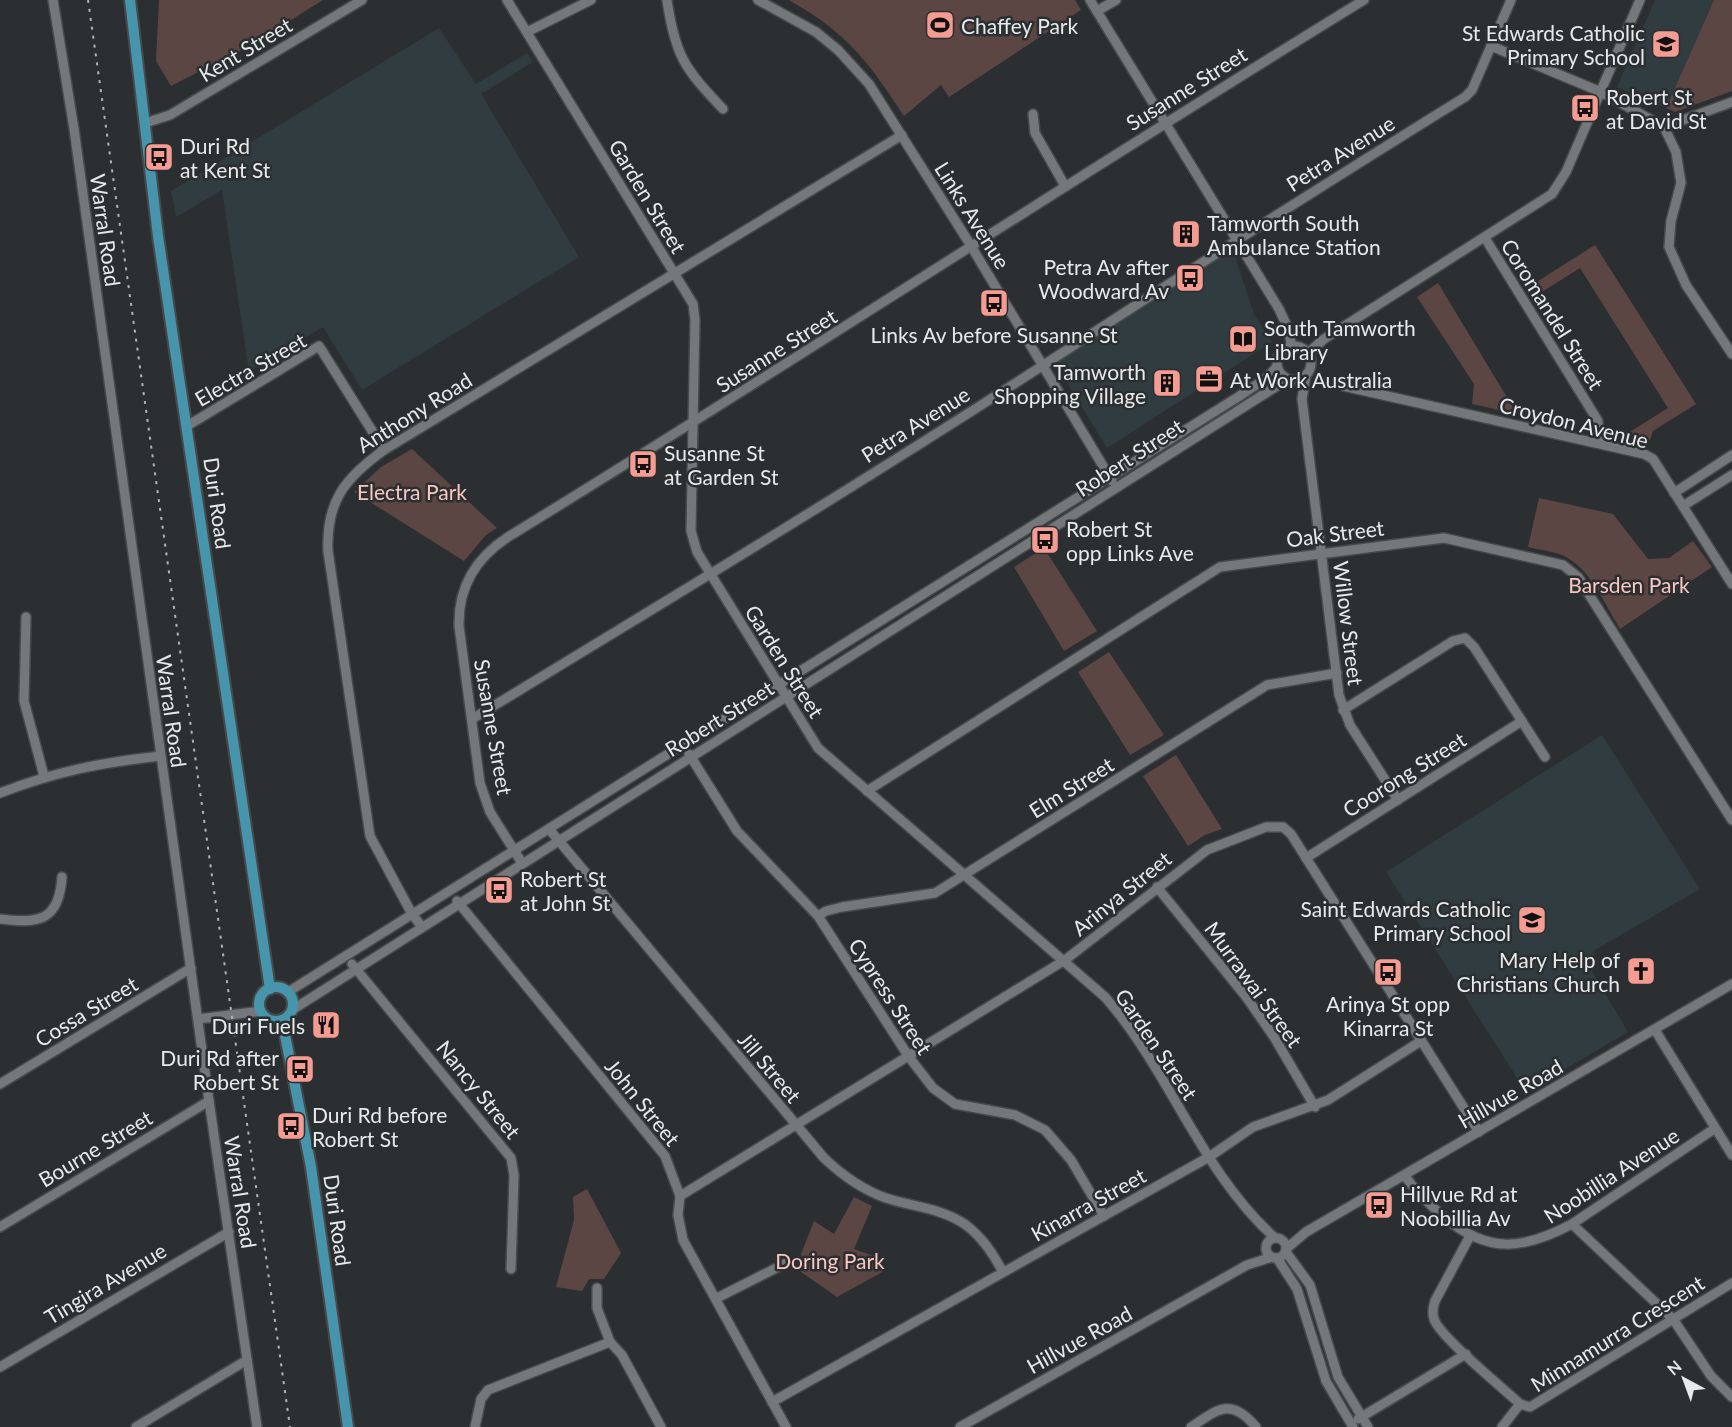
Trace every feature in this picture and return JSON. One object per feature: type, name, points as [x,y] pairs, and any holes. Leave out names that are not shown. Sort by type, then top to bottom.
[{"type":"main road","name":"Duri Road","points":[[130,0],[158,236],[270,989]]},
{"type":"main road","name":"Duri Road","points":[[133,21],[138,0]]},
{"type":"main road","points":[[279,988],[288,992],[293,1001],[292,1011],[282,1020],[267,1019],[261,1011],[262,996],[270,989],[279,988]]},
{"type":"main road","name":"Duri Road","points":[[282,1020],[311,1167],[348,1427]]},
{"type":"street","name":"Warral Road","points":[[53,0],[74,129],[208,1101],[257,1427]]},
{"type":"street","name":"Kent Street","points":[[145,123],[170,115],[362,0]]},
{"type":"street","name":"Garden Street","points":[[507,0],[693,304],[696,320],[691,537],[778,685],[818,748],[1065,960],[1113,1006],[1209,1157],[1272,1242]]},
{"type":"street","points":[[527,32],[591,0]]},
{"type":"street","points":[[667,0],[671,27],[686,68],[723,109]]},
{"type":"street","name":"Links Avenue","points":[[758,0],[799,21],[838,50],[869,84],[971,246],[1115,487]]},
{"type":"street","points":[[1090,0],[1279,309],[1287,326],[1292,346]]},
{"type":"street","points":[[1097,11],[1116,0]]},
{"type":"street","name":"Susanne Street","points":[[522,863],[490,812],[480,783],[459,611],[474,567],[485,554],[508,537],[692,424],[1165,122],[1364,0]]},
{"type":"street","name":"Petra Avenue","points":[[472,719],[711,574],[1043,365],[1236,239],[1465,97],[1472,90],[1511,0]]},
{"type":"street","points":[[1308,353],[1324,339],[1545,199],[1557,188],[1640,0]]},
{"type":"street","points":[[1491,46],[1601,92],[1664,127],[1676,152],[1681,183],[1671,221],[1670,248],[1686,285],[1732,354]]},
{"type":"street","points":[[1664,127],[1732,102]]},
{"type":"street","points":[[1033,114],[1035,133],[1065,186]]},
{"type":"street","name":"Anthony Road","points":[[422,927],[412,914],[370,836],[328,551],[329,525],[337,497],[356,472],[384,450],[902,135]]},
{"type":"street","name":"Coromandel Street","points":[[1485,237],[1598,421],[1599,443]]},
{"type":"street","name":"Electra Street","points":[[187,426],[319,346],[384,450]]},
{"type":"street","points":[[1292,346],[1301,347],[1308,353],[1311,367],[1299,380],[1289,380],[1277,367],[1282,351],[1292,346]]},
{"type":"street","name":"Robert Street","points":[[288,992],[1265,379],[1277,367]]},
{"type":"street","name":"Willow Street","points":[[1306,375],[1302,399],[1343,710],[1398,800]]},
{"type":"street","name":"Robert Street","points":[[292,1011],[356,968],[1115,487],[1289,380]]},
{"type":"street","name":"Willow Street","points":[[1289,380],[1302,399]]},
{"type":"street","name":"Croydon Avenue","points":[[1343,386],[1599,443],[1653,459],[1732,584]]},
{"type":"street","points":[[1674,493],[1732,455]]},
{"type":"street","points":[[1683,506],[1732,475]]},
{"type":"street","name":"Oak Street","points":[[867,791],[1220,567],[1444,538],[1553,563],[1571,571],[1591,596],[1732,820]]},
{"type":"street","points":[[26,618],[24,701],[44,776]]},
{"type":"street","points":[[1343,710],[1454,641],[1465,638],[1474,647],[1545,758]]},
{"type":"street","name":"Elm Street","points":[[818,916],[826,910],[935,893],[1267,685],[1337,673]]},
{"type":"street","name":"Coorong Street","points":[[1306,858],[1522,721]]},
{"type":"street","name":"Cypress Street","points":[[683,744],[737,831],[818,916],[909,1058],[933,1088],[955,1104],[1015,1115],[1045,1130],[1071,1160],[1104,1215]]},
{"type":"street","points":[[0,793],[44,776],[100,762],[160,756]]},
{"type":"street","name":"Arinya Street","points":[[680,1196],[909,1058],[1065,960],[1207,850],[1266,827],[1278,826],[1288,830],[1479,1132]]},
{"type":"street","name":"Jill Street","points":[[549,829],[795,1125],[832,1166],[863,1188],[887,1198],[951,1216],[966,1225],[989,1248],[1003,1272]]},
{"type":"street","points":[[0,919],[32,921],[48,915],[58,903],[62,877]]},
{"type":"street","name":"Murrawai Street","points":[[1157,887],[1247,998],[1274,1037],[1315,1107]]},
{"type":"street","name":"John Street","points":[[449,892],[658,1146],[670,1165],[680,1196],[678,1215],[683,1240],[786,1427]]},
{"type":"street","name":"Nancy Street","points":[[346,957],[511,1158],[514,1175],[511,1269]]},
{"type":"street","name":"Cossa Street","points":[[0,1084],[191,968]]},
{"type":"street","name":"Hillvue Road","points":[[960,1427],[971,1424],[1247,1265],[1272,1242],[1306,1232],[1732,984]]},
{"type":"street","points":[[198,1019],[261,1011]]},
{"type":"street","points":[[1655,1029],[1714,1129],[1732,1155]]},
{"type":"street","name":"Kinarra Street","points":[[772,1402],[1209,1157],[1253,1127],[1315,1107],[1421,1041]]},
{"type":"street","name":"Bourne Street","points":[[0,1227],[208,1101]]},
{"type":"street","name":"Noobillia Avenue","points":[[1405,1176],[1428,1203],[1470,1236],[1505,1246],[1525,1244],[1548,1237],[1572,1224],[1714,1129]]},
{"type":"street","points":[[1572,1224],[1673,1319],[1711,1376],[1732,1397]]},
{"type":"street","name":"Tingira Avenue","points":[[0,1367],[229,1232]]},
{"type":"street","name":"Hillvue Road","points":[[1247,1265],[1274,1258],[1286,1251],[1306,1232]]},
{"type":"street","name":"Minnamurra Crescent","points":[[1470,1236],[1432,1310],[1434,1321],[1444,1334],[1520,1404],[1530,1407],[1732,1283]]},
{"type":"street","points":[[1272,1242],[1286,1251],[1310,1285],[1338,1377],[1368,1427]]},
{"type":"street","points":[[1272,1242],[1274,1258],[1297,1288],[1326,1381],[1352,1425],[1466,1354]]},
{"type":"street","points":[[717,1298],[786,1263]]},
{"type":"street","points":[[597,1288],[597,1308],[610,1342],[622,1355],[661,1427]]},
{"type":"street","points":[[475,1427],[481,1399],[488,1390],[610,1342]]},
{"type":"street","points":[[136,1427],[248,1360]]},
{"type":"street","name":"Minnamurra Crescent","points":[[1502,1427],[1520,1404]]},
{"type":"street","points":[[1191,1427],[1222,1408],[1236,1409],[1256,1427]]},
{"type":"shaded area","name":"St Edwards Catholic Primary School","points":[[1655,0],[1714,0],[1666,108],[1617,87]]},
{"type":"shaded area","points":[[439,28],[476,84],[527,53],[533,62],[481,94],[579,257],[362,390],[323,327],[249,372],[222,190],[176,217],[171,191]]},
{"type":"shaded area","name":"Tamworth Shopping Village","points":[[1233,250],[1254,314],[1272,342],[1107,448],[1055,363]]},
{"type":"shaded area","name":"Saint Edwards Catholic Primary School","points":[[1602,735],[1700,889],[1595,950],[1592,971],[1628,1032],[1526,1092],[1386,872]]},
{"type":"green space","points":[[159,0],[323,0],[251,45],[171,86],[156,61]]},
{"type":"green space","name":"Chaffey Park","points":[[789,0],[1075,0],[1081,10],[949,97],[941,85],[904,116],[879,79],[855,50],[826,24]]},
{"type":"green space","points":[[1714,0],[1732,0],[1732,91],[1675,112],[1666,108]]},
{"type":"green space","points":[[1595,245],[1696,404],[1653,431],[1650,440],[1625,435],[1668,408],[1580,268],[1537,295],[1530,286]]},
{"type":"green space","points":[[1438,283],[1517,414],[1472,404],[1474,384],[1417,297]]},
{"type":"green space","name":"Electra Park","points":[[412,449],[497,528],[486,535],[464,561],[354,492],[381,467]]},
{"type":"green space","name":"Barsden Park","points":[[1539,498],[1613,514],[1648,559],[1669,558],[1693,541],[1712,567],[1620,629],[1590,578],[1574,562],[1560,554],[1528,547]]},
{"type":"green space","points":[[1044,548],[1097,631],[1064,651],[1014,567]]},
{"type":"green space","points":[[1109,652],[1164,735],[1130,755],[1078,672]]},
{"type":"green space","points":[[1176,755],[1222,829],[1205,835],[1188,846],[1143,776]]},
{"type":"green space","points":[[587,1189],[621,1253],[604,1279],[589,1279],[582,1291],[556,1287],[574,1220],[573,1197]]},
{"type":"green space","name":"Doring Park","points":[[854,1197],[872,1206],[854,1249],[877,1257],[884,1271],[837,1297],[801,1272],[804,1263],[801,1254],[814,1221],[834,1234]]},
{"type":"railway","points":[[88,0],[290,1427]]},
{"type":"place","name":"Chaffey Park","points":[[940,25]]},
{"type":"place","name":"St Edwards Catholic Primary School","points":[[1666,44]]},
{"type":"place","name":"Robert St at David St","points":[[1585,108]]},
{"type":"place","name":"Duri Rd at Kent St","points":[[159,157]]},
{"type":"place","name":"Tamworth South Ambulance Station","points":[[1186,234]]},
{"type":"place","name":"Petra Av after Woodward Av","points":[[1190,278]]},
{"type":"place","name":"Links Av before Susanne St","points":[[994,303]]},
{"type":"place","name":"South Tamworth Library","points":[[1243,339]]},
{"type":"place","name":"At Work Australia","points":[[1209,379]]},
{"type":"place","name":"Tamworth Shopping Village","points":[[1167,383]]},
{"type":"place","name":"Susanne St at Garden St","points":[[643,464]]},
{"type":"place","name":"Robert St opp Links Ave","points":[[1045,540]]},
{"type":"place","name":"Robert St at John St","points":[[499,890]]},
{"type":"place","name":"Saint Edwards Catholic Primary School","points":[[1532,920]]},
{"type":"place","name":"Mary Help of Christians Church","points":[[1641,971]]},
{"type":"place","name":"Arinya St opp Kinarra St","points":[[1388,972]]},
{"type":"place","name":"Duri Fuels","points":[[326,1025]]},
{"type":"place","name":"Duri Rd after Robert St","points":[[300,1069]]},
{"type":"place","name":"Duri Rd before Robert St","points":[[291,1126]]},
{"type":"place","name":"Hillvue Rd at Noobillia Av","points":[[1379,1205]]}]
